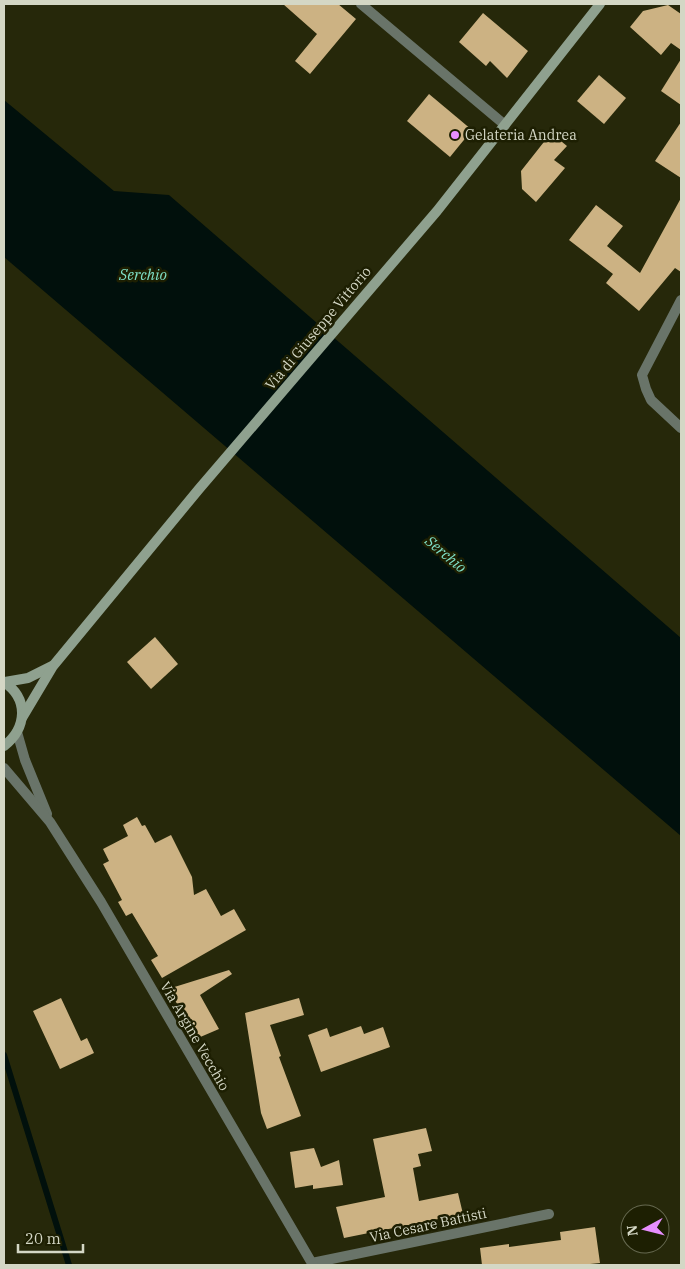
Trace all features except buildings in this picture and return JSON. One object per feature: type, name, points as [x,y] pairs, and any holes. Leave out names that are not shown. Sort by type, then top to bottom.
[{"type":"main road","name":"Via di Giuseppe Vittorio","points":[[17,732],[22,718],[53,666],[199,489],[437,211],[600,4]]},
{"type":"main road","points":[[4,682],[28,678],[53,666]]},
{"type":"main road","points":[[4,682],[11,688],[20,702],[22,718]]},
{"type":"main road","points":[[4,746],[12,740],[17,732]]},
{"type":"street","points":[[361,4],[505,125]]},
{"type":"street","points":[[681,300],[642,374],[651,400],[681,428]]},
{"type":"street","points":[[17,732],[25,760],[50,822]]},
{"type":"street","points":[[4,768],[50,822]]},
{"type":"street","name":"Via Argine Vecchio","points":[[50,822],[101,902],[313,1264]]},
{"type":"street","name":"Via Cesare Battisti","points":[[313,1264],[550,1214]]},
{"type":"water","name":"Serchio","points":[[4,100],[114,191],[169,195],[681,638],[681,836],[4,257]]},
{"type":"waterway","points":[[4,1055],[69,1265]]},
{"type":"place","name":"Gelateria Andrea","points":[[455,135]]}]
